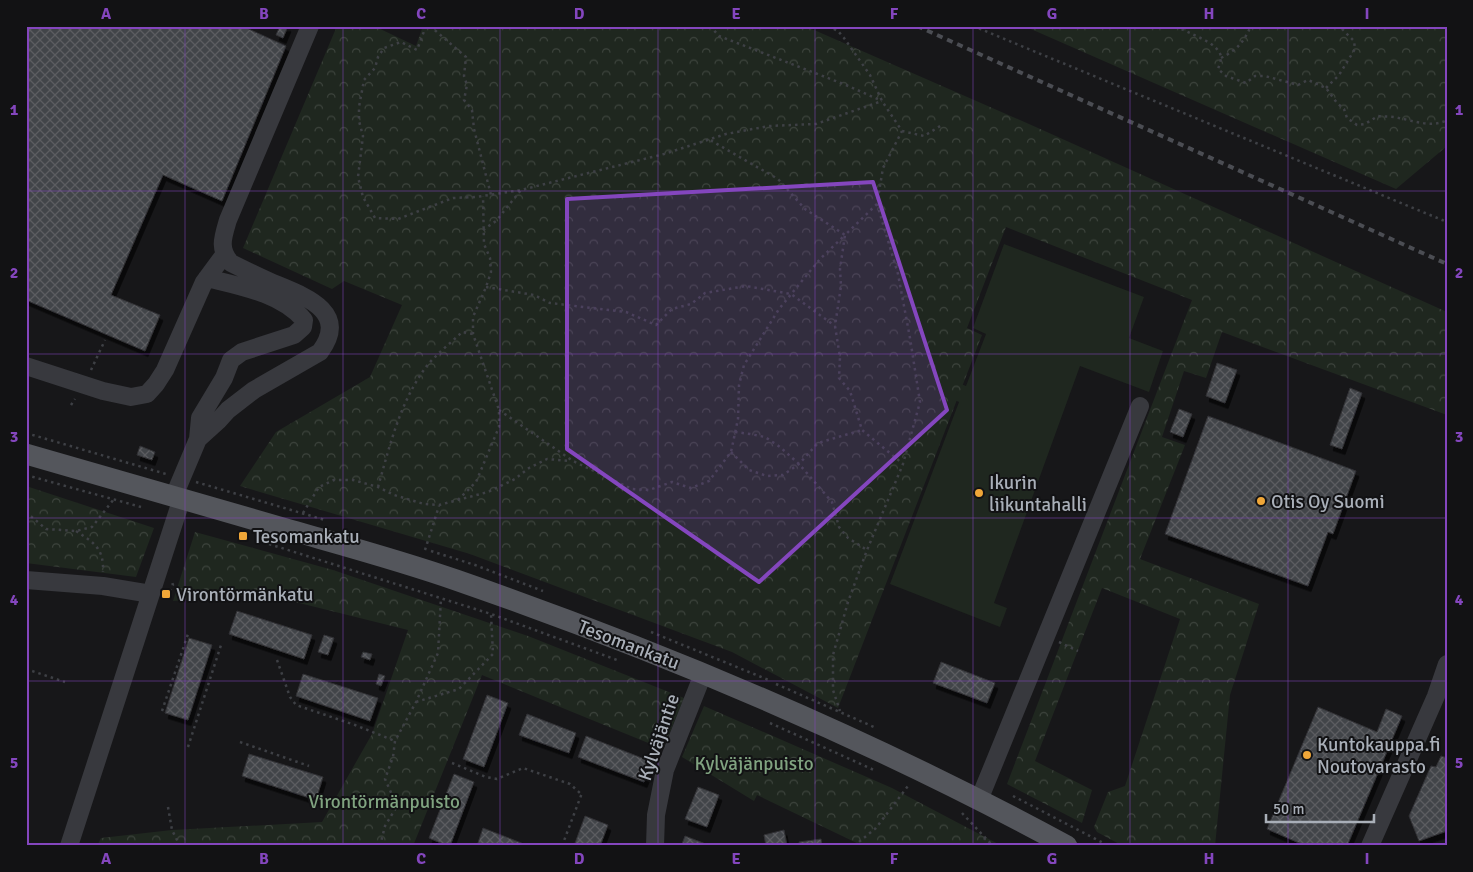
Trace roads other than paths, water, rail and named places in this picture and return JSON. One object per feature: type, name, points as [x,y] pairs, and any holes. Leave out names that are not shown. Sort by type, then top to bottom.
[{"type":"main road","name":"Tesomankatu","points":[[26,454],[454,579],[609,635],[852,738],[970,810],[1067,846]]},
{"type":"street","points":[[198,439],[228,410],[254,390],[320,352],[327,342],[330,327],[326,313],[317,303],[231,263],[224,255],[223,239],[228,220],[310,26]]},
{"type":"street","points":[[26,366],[102,391],[131,397],[147,394],[165,370],[190,310],[207,278],[224,255]]},
{"type":"street","points":[[70,846],[151,594],[178,497],[198,439],[200,418],[224,378],[231,360],[242,352],[294,335],[303,327],[304,320],[285,304],[264,295],[207,278]]},
{"type":"street","points":[[970,810],[1046,636],[1140,406]]},
{"type":"street","points":[[26,580],[103,586],[151,594]]},
{"type":"street","points":[[1370,846],[1436,696],[1447,664]]},
{"type":"street","name":"Kylväjäntie","points":[[655,846],[656,815],[665,770],[703,674]]},
{"type":"railway","points":[[917,26],[1447,264]]},
{"type":"place","name":"Ikurin liikuntahalli","points":[[979,493]]},
{"type":"place","name":"Otis Oy Suomi","points":[[1261,501]]},
{"type":"place","name":"Tesomankatu","points":[[243,536]]},
{"type":"place","name":"Virontörmänkatu","points":[[166,594]]},
{"type":"place","name":"Kuntokauppa.fi Noutovarasto","points":[[1307,755]]},
{"type":"park label","name":"Kylväjänpuisto","points":[[754,763]]},
{"type":"park label","name":"Virontörmänpuisto","points":[[384,801]]}]
